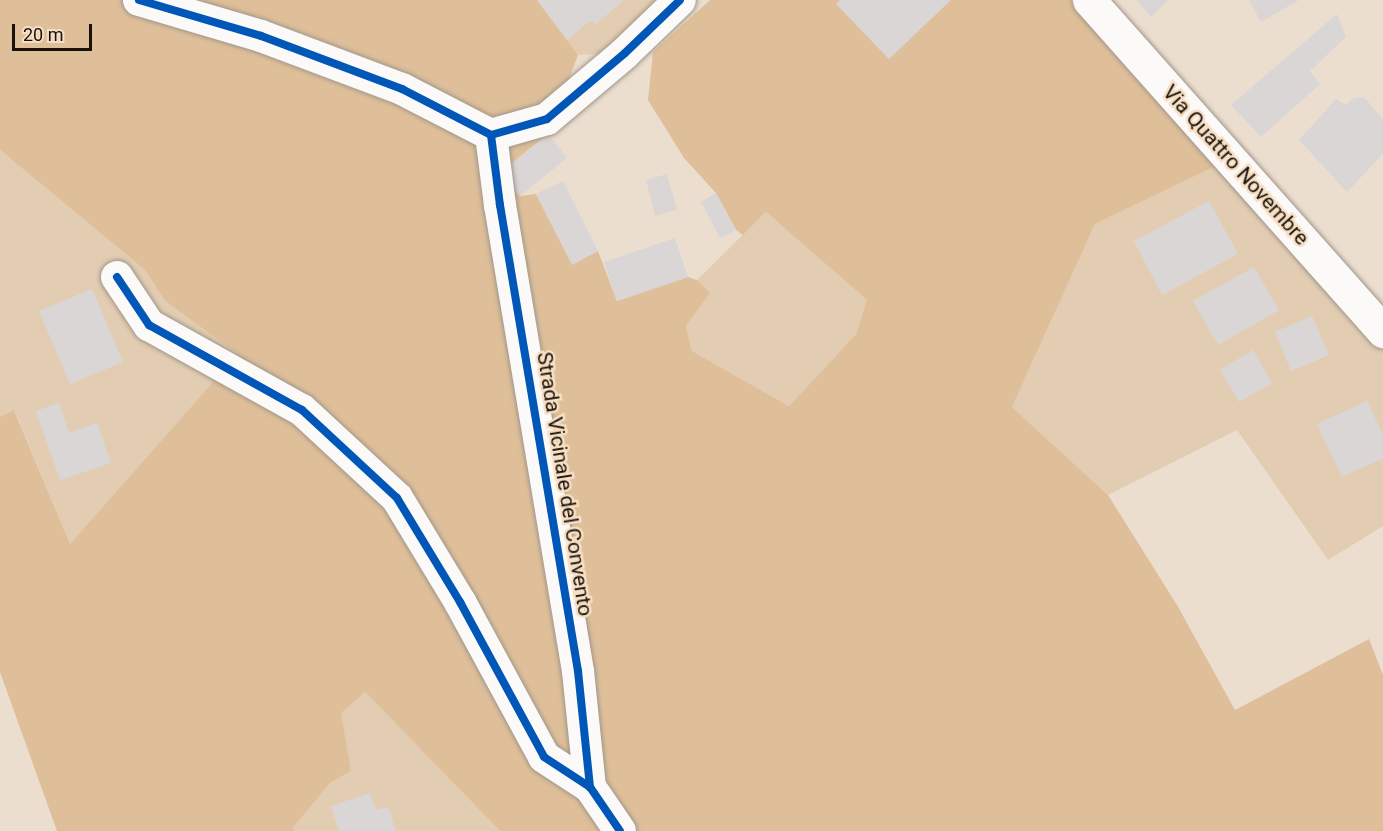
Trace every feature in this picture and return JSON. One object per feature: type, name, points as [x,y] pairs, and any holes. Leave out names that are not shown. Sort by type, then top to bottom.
[{"type":"main road","name":"Via Quattro Novembre","points":[[1089,0],[1383,331]]},
{"type":"street","points":[[139,0],[261,36],[402,89],[491,135],[547,119],[625,53],[680,0]]},
{"type":"street","name":"Strada Vicinale del Convento","points":[[491,135],[500,205],[578,671],[590,787],[620,831]]},
{"type":"street","points":[[117,277],[149,325],[302,410],[397,498],[460,602],[544,757],[590,787]]},
{"type":"shaded area","points":[[0,0],[537,0],[578,55],[548,134],[501,172],[520,196],[536,194],[572,264],[598,251],[617,301],[688,277],[697,280],[710,293],[686,326],[692,351],[789,406],[856,334],[867,300],[766,212],[743,235],[736,230],[716,193],[684,158],[648,100],[653,52],[710,0],[1072,0],[1218,165],[1095,224],[1012,407],[1108,495],[1177,605],[1235,710],[1369,639],[1383,675],[1383,831],[500,831],[365,692],[341,713],[351,771],[330,783],[293,828],[294,831],[57,831],[0,672],[0,417],[14,410],[70,544],[238,354],[165,301],[145,270],[0,150]]},
{"type":"shaded area","points":[[537,0],[686,0],[625,53],[578,55]]},
{"type":"shaded area","points":[[0,150],[145,270],[165,301],[239,354],[70,544],[15,411],[0,417]]},
{"type":"shaded area","points":[[1218,165],[1383,348],[1383,526],[1328,560],[1237,430],[1108,495],[1012,407],[1095,224]]},
{"type":"shaded area","points":[[766,212],[867,300],[856,334],[789,406],[692,351],[686,326],[709,293],[697,280]]},
{"type":"shaded area","points":[[365,692],[500,831],[294,831],[293,828],[330,783],[351,771],[340,713]]},
{"type":"building","points":[[537,0],[624,0],[596,24],[590,21],[567,40]]},
{"type":"building","points":[[840,0],[951,0],[889,59],[836,4]]},
{"type":"building","points":[[1136,0],[1168,0],[1151,17]]},
{"type":"building","points":[[1249,0],[1299,0],[1261,22]]},
{"type":"building","points":[[1337,14],[1346,37],[1310,71],[1320,84],[1261,137],[1231,105]]},
{"type":"building","points":[[1364,97],[1383,119],[1383,154],[1347,192],[1299,140],[1336,99],[1346,105],[1354,98]]},
{"type":"building","points":[[548,134],[567,158],[520,196],[501,172]]},
{"type":"building","points":[[667,174],[677,210],[655,216],[646,180]]},
{"type":"building","points":[[563,181],[598,251],[572,265],[536,194]]},
{"type":"building","points":[[716,193],[736,230],[720,238],[701,202]]},
{"type":"building","points":[[1209,201],[1238,254],[1162,295],[1134,241]]},
{"type":"building","points":[[675,238],[688,277],[617,301],[604,262]]},
{"type":"building","points":[[1254,267],[1279,310],[1218,345],[1193,301]]},
{"type":"building","points":[[92,289],[123,362],[70,384],[39,311]]},
{"type":"building","points":[[1312,316],[1329,355],[1291,371],[1275,332]]},
{"type":"building","points":[[1253,350],[1272,383],[1239,402],[1220,370]]},
{"type":"building","points":[[1367,401],[1383,435],[1383,458],[1342,477],[1317,424]]},
{"type":"building","points":[[59,403],[69,433],[97,423],[111,463],[60,480],[36,411]]},
{"type":"building","points":[[370,793],[376,810],[388,807],[396,831],[339,831],[331,806]]},
{"type":"cycle path","points":[[139,0],[261,36],[402,89],[491,135]]},
{"type":"cycle path","points":[[491,135],[547,119],[625,53],[680,0]]},
{"type":"cycle path","points":[[491,135],[500,205],[578,671],[590,787],[620,831]]},
{"type":"cycle path","points":[[117,277],[149,325],[302,410],[397,498],[460,602],[544,757],[590,787]]}]
